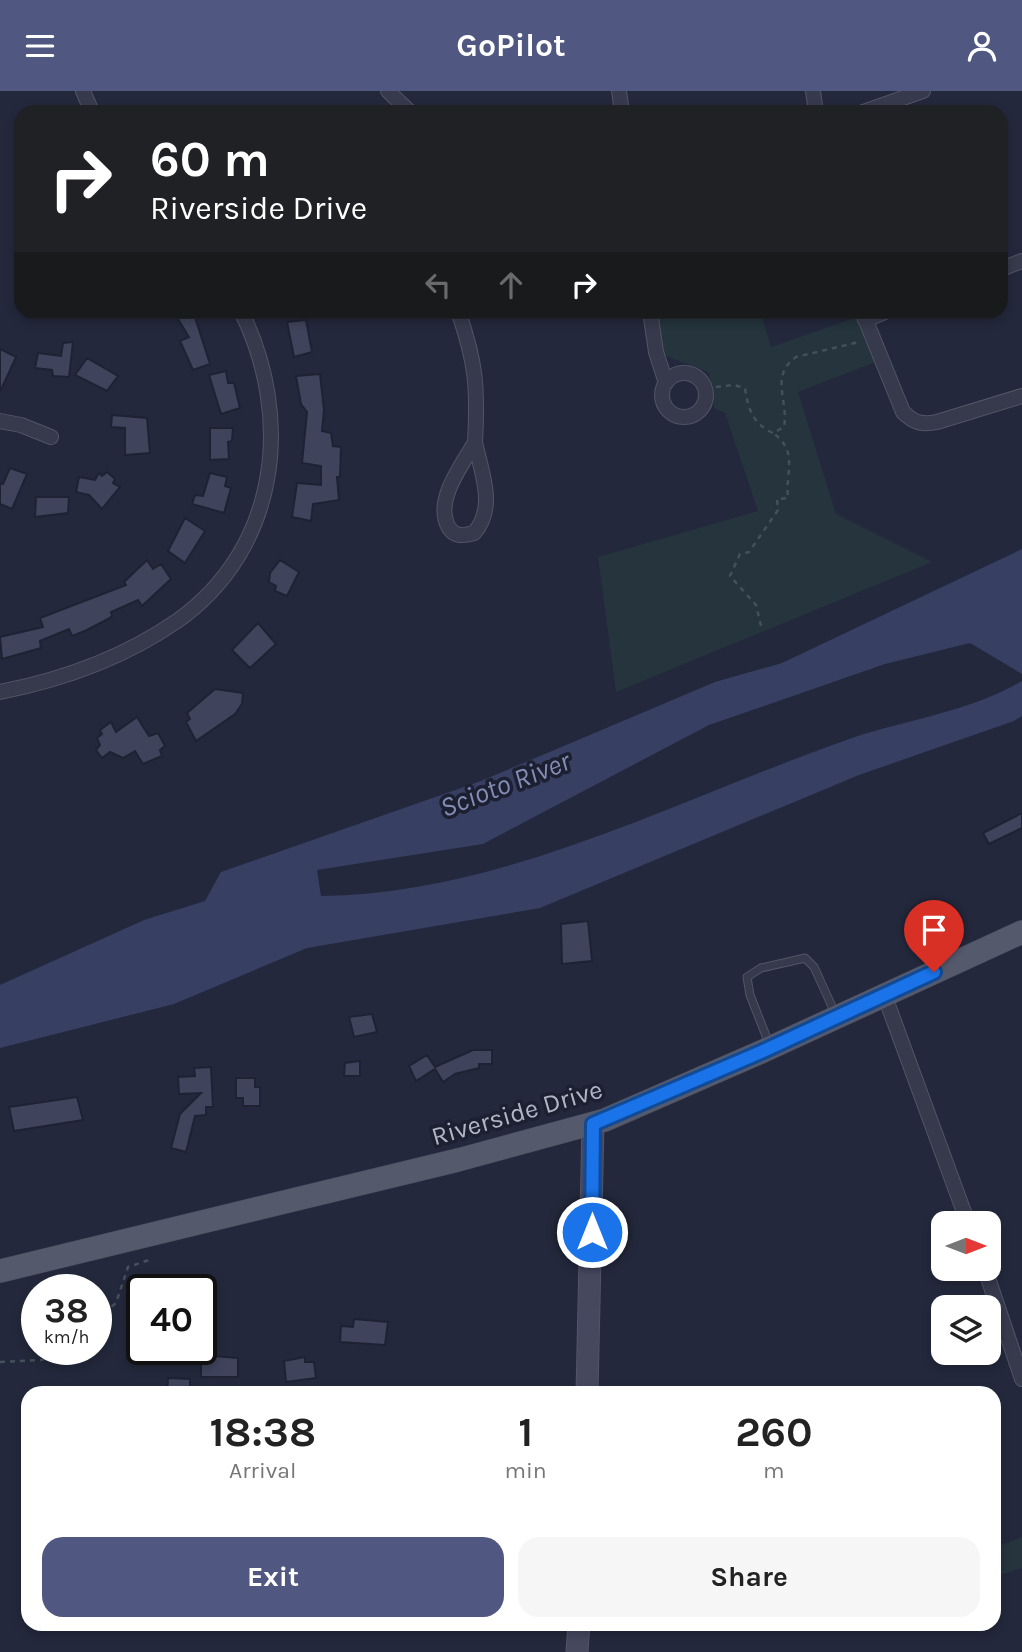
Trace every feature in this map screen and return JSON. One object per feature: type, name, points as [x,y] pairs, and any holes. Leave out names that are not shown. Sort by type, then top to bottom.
[{"type":"main road","name":"Riverside Drive","points":[[0,1271],[593,1124],[771,1048],[1022,932]]},
{"type":"street","points":[[388,91],[403,105]]},
{"type":"street","points":[[883,105],[923,91]]},
{"type":"street","points":[[0,692],[37,684],[120,654],[177,621],[213,587],[238,557],[263,500],[272,433],[271,402],[264,367],[244,319]]},
{"type":"street","points":[[461,319],[473,353],[478,397],[475,442],[486,490],[485,513],[474,533],[464,536],[454,533],[448,526],[446,496],[475,442]]},
{"type":"street","points":[[651,319],[656,352],[666,383]]},
{"type":"street","points":[[865,319],[903,412],[912,421],[925,425],[1022,396]]},
{"type":"street","points":[[684,373],[697,377],[706,388],[702,408],[696,414],[682,417],[664,405],[663,390],[666,383],[684,373]]},
{"type":"street","points":[[0,421],[22,425],[51,437]]},
{"type":"street","points":[[884,994],[964,1211]]},
{"type":"street","points":[[587,1386],[593,1124]]},
{"type":"street","points":[[989,1281],[1022,1379]]},
{"type":"street","points":[[577,1652],[578,1631]]},
{"type":"lane","points":[[771,1048],[750,995],[747,977],[761,968],[805,958],[814,967],[837,1017]]},
{"type":"path","points":[[773,433],[784,428],[780,376],[790,361],[796,357],[859,342]]},
{"type":"path","points":[[706,388],[734,385],[745,388],[748,406],[755,421],[783,439],[790,460],[788,498],[777,499],[778,510],[749,552],[740,554],[730,576],[756,605],[761,626]]},
{"type":"path","points":[[112,1306],[116,1303],[128,1267],[152,1259]]},
{"type":"path","points":[[0,1362],[21,1361]]},
{"type":"shaded area","points":[[651,319],[762,319],[771,347],[852,319],[865,319],[881,360],[798,392],[836,514],[932,562],[616,692],[598,557],[758,511],[725,413],[714,408],[713,387],[708,372],[656,352]]},
{"type":"shaded area","points":[[1022,1537],[1022,1568],[1001,1575],[1001,1545]]},
{"type":"water","name":"Scioto River","points":[[1022,549],[1022,674],[970,643],[885,664],[709,725],[483,844],[317,870],[321,896],[390,891],[457,879],[525,861],[591,839],[852,738],[981,700],[1022,681],[1022,716],[1014,721],[859,775],[540,908],[307,948],[174,1004],[0,1048],[0,985],[144,920],[205,901],[221,872],[481,781],[715,682],[782,663]]},
{"type":"building","points":[[178,319],[196,319],[210,364],[193,370],[180,341],[189,337]]},
{"type":"building","points":[[306,320],[312,352],[294,357],[287,322]]},
{"type":"building","points":[[73,342],[69,377],[53,376],[52,370],[35,368],[38,353],[61,356],[63,343]]},
{"type":"building","points":[[0,349],[16,357],[0,392]]},
{"type":"building","points":[[87,358],[118,376],[107,391],[75,375]]},
{"type":"building","points":[[226,371],[228,383],[234,383],[240,408],[221,414],[209,375]]},
{"type":"building","points":[[320,374],[324,410],[322,431],[331,433],[333,446],[341,447],[340,477],[337,477],[339,500],[313,504],[311,521],[292,517],[297,483],[321,485],[321,466],[302,463],[307,412],[301,404],[296,376]]},
{"type":"building","points":[[112,415],[147,418],[150,453],[125,455],[125,428],[111,427]]},
{"type":"building","points":[[210,428],[233,428],[232,441],[228,442],[229,459],[210,460]]},
{"type":"building","points":[[10,468],[27,474],[12,509],[0,504],[0,483],[3,484]]},
{"type":"building","points":[[107,472],[115,479],[113,483],[120,487],[102,509],[89,495],[76,492],[79,477],[95,480],[99,473],[102,476]]},
{"type":"building","points":[[210,473],[227,477],[225,486],[231,488],[224,513],[192,504],[195,495],[203,496]]},
{"type":"building","points":[[36,497],[69,497],[68,513],[35,517]]},
{"type":"building","points":[[185,518],[205,531],[185,563],[168,551]]},
{"type":"building","points":[[147,560],[153,569],[161,564],[171,579],[142,606],[138,600],[111,612],[112,616],[108,619],[85,631],[72,636],[69,629],[40,641],[41,648],[2,659],[0,637],[43,627],[40,618],[126,585],[124,582]]},
{"type":"building","points":[[280,560],[299,572],[287,596],[275,591],[276,586],[269,582],[270,573]]},
{"type":"building","points":[[258,623],[276,644],[250,668],[232,650]]},
{"type":"building","points":[[215,689],[243,693],[242,704],[235,714],[196,741],[186,722],[190,719],[187,713]]},
{"type":"building","points":[[137,717],[149,736],[158,733],[165,746],[160,750],[162,756],[143,764],[135,751],[123,758],[110,752],[102,758],[96,750],[100,745],[97,738],[102,734],[100,730],[111,722],[116,732]]},
{"type":"building","points":[[1022,813],[1022,828],[989,844],[983,833]]},
{"type":"building","points":[[588,921],[592,961],[562,964],[561,924]]},
{"type":"building","points":[[372,1014],[377,1032],[354,1037],[349,1017]]},
{"type":"building","points":[[473,1050],[492,1050],[492,1064],[479,1064],[479,1068],[455,1074],[443,1082],[435,1069],[416,1081],[409,1066],[427,1055],[435,1067]]},
{"type":"building","points":[[360,1061],[360,1076],[344,1076],[345,1063]]},
{"type":"building","points":[[211,1067],[213,1107],[206,1107],[206,1115],[195,1116],[186,1152],[171,1148],[180,1114],[201,1093],[179,1094],[178,1077],[195,1076],[194,1068]]},
{"type":"building","points":[[236,1078],[255,1078],[255,1087],[260,1087],[260,1106],[243,1106],[243,1098],[236,1098]]},
{"type":"building","points":[[77,1097],[83,1120],[14,1131],[9,1107]]},
{"type":"building","points":[[354,1319],[388,1322],[385,1345],[340,1342],[341,1326],[353,1327]]},
{"type":"building","points":[[217,1356],[238,1358],[238,1377],[201,1377],[201,1365],[217,1365]]},
{"type":"building","points":[[305,1357],[305,1362],[314,1362],[316,1378],[286,1382],[284,1361]]},
{"type":"building","points":[[168,1378],[190,1379],[190,1386],[167,1386]]},
{"type":"route","points":[[592,1232],[593,1124],[761,1052],[934,972]]}]
